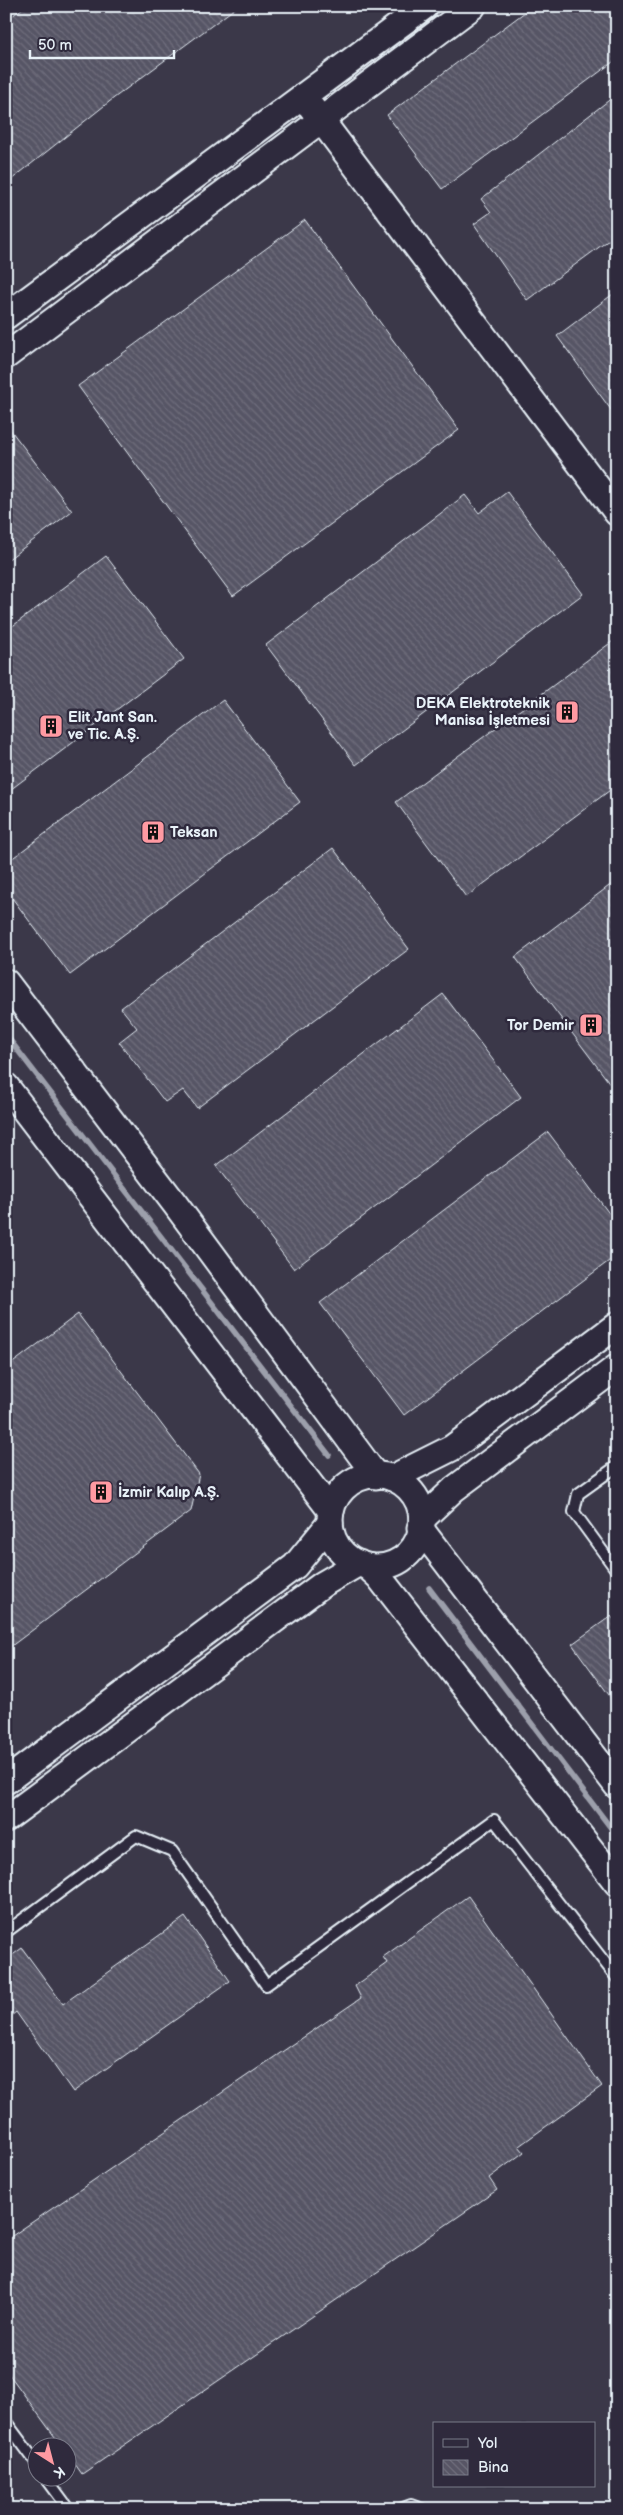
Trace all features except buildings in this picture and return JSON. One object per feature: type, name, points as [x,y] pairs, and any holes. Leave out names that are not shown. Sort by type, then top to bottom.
[{"type":"street","points":[[6,316],[425,6]]},
{"type":"street","points":[[6,356],[474,6]]},
{"type":"street","points":[[303,96],[617,513]]},
{"type":"street","points":[[6,982],[384,1477],[405,1486],[415,1497],[421,1524],[418,1540],[410,1552],[397,1562],[383,1567],[363,1565],[323,1584],[6,1819]]},
{"type":"street","points":[[6,1086],[330,1517],[334,1540],[342,1553],[363,1565],[378,1577],[617,1883]]},
{"type":"street","points":[[6,1781],[295,1566],[330,1517],[337,1497],[347,1486],[360,1478],[384,1477],[452,1448],[617,1325]]},
{"type":"street","points":[[421,1524],[454,1489],[617,1367]]},
{"type":"street","points":[[421,1524],[617,1786]]},
{"type":"lane","points":[[617,1466],[578,1494],[574,1512],[617,1570]]},
{"type":"lane","points":[[6,1932],[136,1836],[172,1850],[266,1985],[494,1820],[617,1978]]},
{"type":"lane","points":[[6,2422],[28,2452]]},
{"type":"lane","points":[[53,2488],[69,2509]]},
{"type":"lane","points":[[400,2509],[411,2505],[422,2509]]},
{"type":"shaded area","points":[[6,6],[617,6],[617,2509],[6,2509]]},
{"type":"waterway","points":[[6,1035],[329,1455]]},
{"type":"waterway","points":[[429,1588],[617,1836]]},
{"type":"place","name":"DEKA Elektroteknik Manisa İşletmesi","points":[[567,712]]},
{"type":"place","name":"Elit Jant San. ve Tic. A.Ş.","points":[[51,726]]},
{"type":"place","name":"Teksan","points":[[153,832]]},
{"type":"place","name":"Tor Demir","points":[[591,1025]]},
{"type":"place","name":"İzmir Kalıp A.Ş.","points":[[101,1492]]}]
